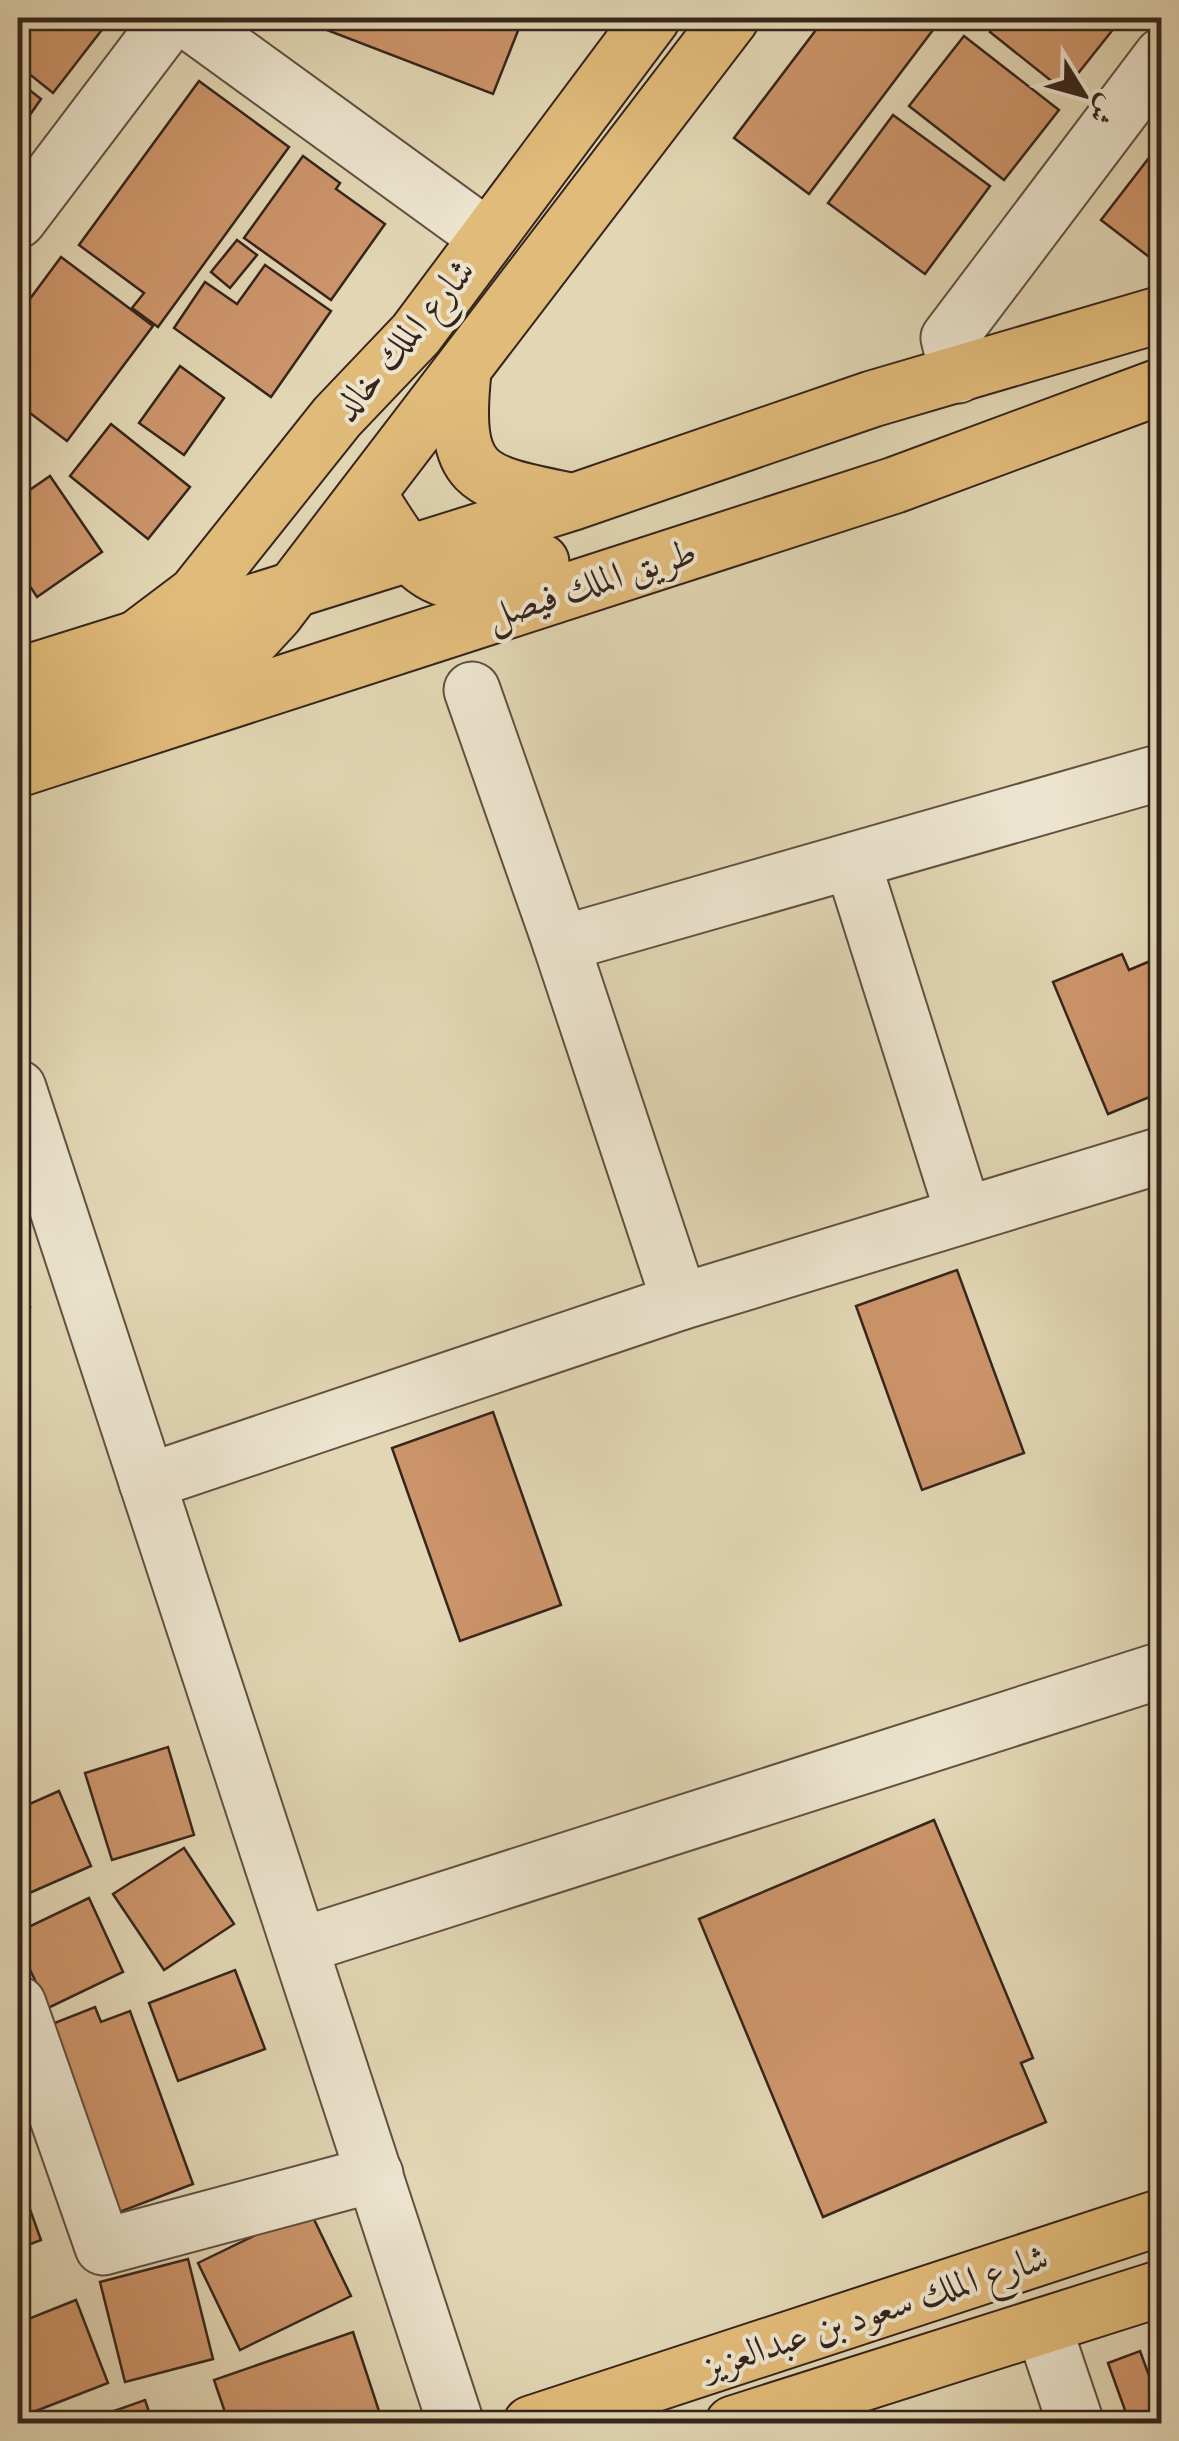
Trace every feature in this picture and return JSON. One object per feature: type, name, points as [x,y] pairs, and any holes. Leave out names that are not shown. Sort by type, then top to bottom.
[{"type":"main road","name":"شارع الملك خالد","points":[[134,640],[196,594],[337,417],[416,334],[652,18]]},
{"type":"main road","name":"شارع الملك خالد","points":[[18,728],[200,668],[251,640],[294,591],[731,18]]},
{"type":"main road","points":[[473,257],[425,349],[362,431],[355,460],[368,494],[408,555],[440,579],[460,583],[482,581],[861,458],[1162,383]]},
{"type":"main road","points":[[18,676],[573,502],[872,399],[1162,314]]},
{"type":"main road","points":[[463,372],[458,414],[461,439],[473,467],[503,488],[573,502]]},
{"type":"main road","name":"طريق الملك فيصل","points":[[18,770],[895,484],[1162,383]]},
{"type":"main road","name":"شارع الملك سعود بن عبدالعزيز","points":[[531,2424],[1162,2217]]},
{"type":"main road","name":"شارع الملك سعود بن عبدالعزيز","points":[[733,2424],[1155,2288]]},
{"type":"street","points":[[18,220],[171,18]]},
{"type":"street","points":[[185,18],[473,257]]},
{"type":"street","points":[[958,374],[949,338],[1162,56]]},
{"type":"street","points":[[472,690],[562,944],[680,1302]]},
{"type":"street","points":[[562,944],[1162,772]]},
{"type":"street","points":[[852,861],[964,1216]]},
{"type":"street","points":[[18,1088],[456,2424]]},
{"type":"street","points":[[147,1482],[680,1302],[1162,1155]]},
{"type":"street","points":[[300,1946],[1162,1670]]},
{"type":"street","points":[[18,2004],[103,2246],[375,2174]]},
{"type":"street","points":[[1043,2326],[1076,2424]]},
{"type":"building","points":[[18,18],[111,18],[53,93],[18,65]]},
{"type":"building","points":[[307,18],[523,18],[493,94],[306,22]]},
{"type":"building","points":[[825,18],[942,18],[809,194],[734,138]]},
{"type":"building","points":[[1001,18],[1114,18],[1119,22],[1064,91],[990,32]]},
{"type":"building","points":[[964,36],[1059,110],[1004,180],[909,106]]},
{"type":"building","points":[[18,81],[41,99],[18,132]]},
{"type":"building","points":[[199,81],[289,147],[158,327],[132,308],[144,293],[79,245]]},
{"type":"building","points":[[893,115],[990,186],[925,274],[828,203]]},
{"type":"building","points":[[1162,141],[1162,257],[1157,263],[1101,220]]},
{"type":"building","points":[[303,156],[340,183],[336,189],[385,224],[331,300],[244,238]]},
{"type":"building","points":[[237,240],[257,255],[230,288],[211,272]]},
{"type":"building","points":[[61,257],[153,326],[67,441],[18,404],[18,315]]},
{"type":"building","points":[[265,265],[331,311],[271,397],[174,328],[205,282],[237,304]]},
{"type":"building","points":[[180,366],[224,398],[184,455],[139,423]]},
{"type":"building","points":[[111,424],[190,487],[148,539],[70,476]]},
{"type":"building","points":[[18,433],[28,450],[18,457]]},
{"type":"building","points":[[50,476],[102,552],[37,597],[18,568],[18,498]]},
{"type":"building","points":[[1122,954],[1129,970],[1162,956],[1162,1092],[1108,1114],[1053,982]]},
{"type":"building","points":[[18,1270],[30,1307],[18,1311]]},
{"type":"building","points":[[957,1270],[1024,1453],[922,1490],[856,1306]]},
{"type":"building","points":[[493,1412],[561,1605],[460,1641],[392,1448]]},
{"type":"building","points":[[168,1747],[194,1835],[112,1860],[85,1773]]},
{"type":"building","points":[[59,1791],[91,1866],[18,1898],[18,1809]]},
{"type":"building","points":[[934,1820],[1033,2058],[1021,2063],[1046,2122],[823,2217],[699,1919]]},
{"type":"building","points":[[184,1848],[234,1924],[164,1970],[113,1894]]},
{"type":"building","points":[[89,1898],[123,1972],[48,2008],[18,1944],[18,1932]]},
{"type":"building","points":[[235,1970],[265,2049],[178,2081],[149,2003]]},
{"type":"building","points":[[95,2007],[101,2022],[130,2011],[193,2184],[109,2216],[37,2030]]},
{"type":"building","points":[[18,2176],[41,2240],[18,2249]]},
{"type":"building","points":[[309,2209],[351,2296],[240,2350],[198,2263]]},
{"type":"building","points":[[188,2259],[213,2359],[125,2382],[100,2282]]},
{"type":"building","points":[[76,2300],[108,2383],[28,2414],[18,2385],[18,2323]]},
{"type":"building","points":[[353,2332],[379,2411],[341,2424],[229,2424],[214,2380]]},
{"type":"building","points":[[1140,2351],[1162,2411],[1162,2424],[1130,2424],[1108,2363]]},
{"type":"building","points":[[145,2400],[153,2424],[77,2424]]}]
